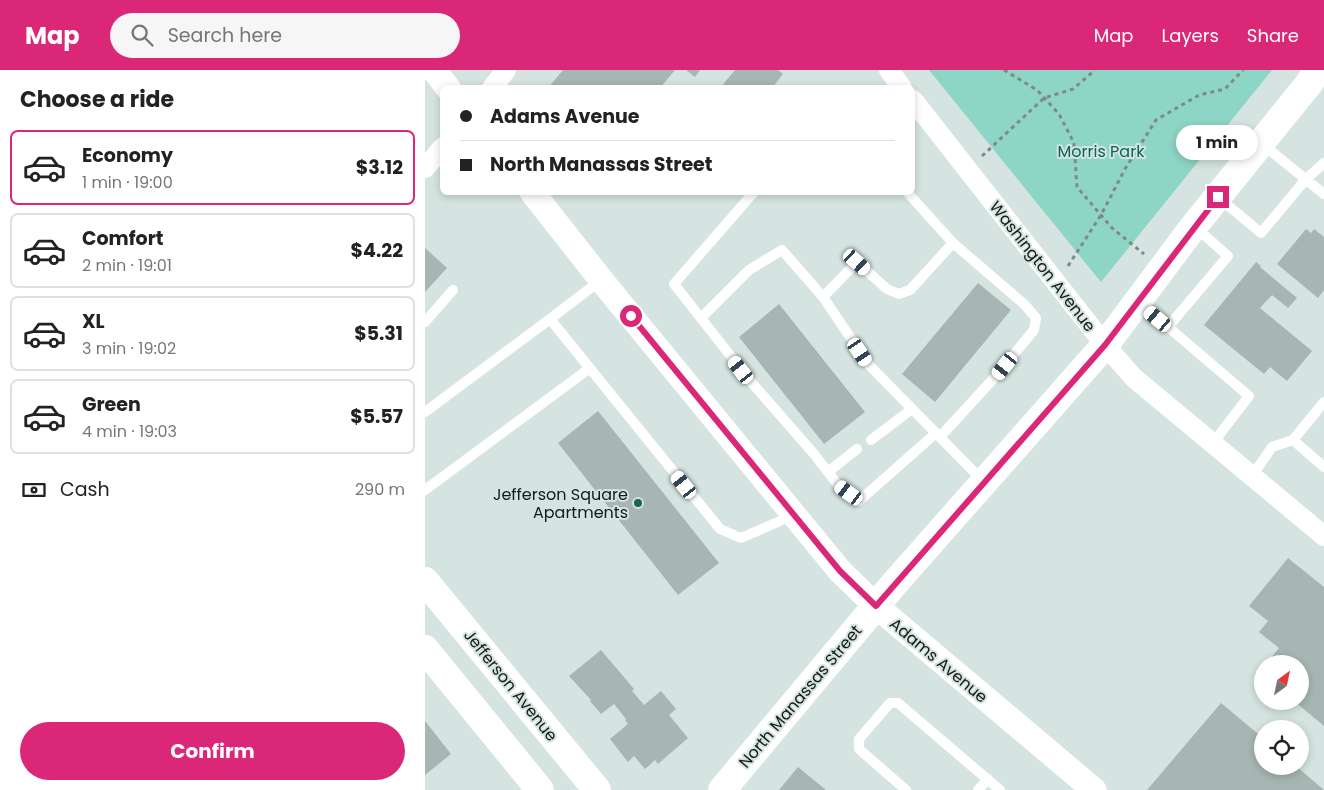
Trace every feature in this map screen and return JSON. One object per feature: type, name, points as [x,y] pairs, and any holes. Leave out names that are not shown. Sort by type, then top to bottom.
[{"type":"main road","name":"North Manassas Street","points":[[721,790],[876,606],[1105,345],[1194,226],[1311,81],[1315,70]]},
{"type":"main road","name":"Jefferson Avenue","points":[[425,581],[597,790]]},
{"type":"main road","points":[[425,649],[540,790]]},
{"type":"street","points":[[434,70],[446,85]]},
{"type":"street","points":[[494,85],[506,70]]},
{"type":"street","points":[[889,70],[900,85]]},
{"type":"street","name":"Washington Avenue","points":[[915,103],[1105,345],[1134,378],[1324,536]]},
{"type":"street","points":[[425,168],[440,150]]},
{"type":"street","name":"Adams Avenue","points":[[534,195],[601,280],[840,571],[876,606],[1094,790]]},
{"type":"lane","points":[[1261,143],[1324,194]]},
{"type":"lane","points":[[1218,197],[1261,233],[1306,179],[1324,163]]},
{"type":"lane","points":[[751,195],[674,284],[752,383],[838,485],[859,501],[938,435],[995,377],[1034,330],[1035,318],[1025,305],[953,244],[910,195]]},
{"type":"lane","points":[[1168,328],[1228,256],[1194,226]]},
{"type":"lane","points":[[823,297],[857,262],[887,290],[899,294],[910,290],[953,244]]},
{"type":"lane","points":[[701,318],[749,270],[782,250],[823,297],[869,365],[985,482]]},
{"type":"lane","points":[[425,412],[601,280]]},
{"type":"lane","points":[[425,322],[453,290]]},
{"type":"lane","points":[[1137,302],[1249,396],[1213,443]]},
{"type":"lane","points":[[550,319],[719,529],[741,538],[794,515]]},
{"type":"lane","points":[[425,490],[590,368]]},
{"type":"lane","points":[[1252,476],[1272,447],[1293,440],[1324,402]]},
{"type":"lane","points":[[871,440],[912,409]]},
{"type":"lane","points":[[1293,440],[1324,467]]},
{"type":"lane","points":[[828,472],[857,449]]},
{"type":"lane","points":[[906,790],[859,748],[859,738],[890,703],[898,703],[1001,790]]},
{"type":"lane","points":[[978,790],[988,779]]},
{"type":"path","points":[[1004,70],[1037,90],[1059,114],[1074,143],[1077,187],[1112,228],[1162,269]]},
{"type":"path","points":[[967,170],[1044,98],[1073,89],[1095,70]]},
{"type":"path","points":[[1056,283],[1101,215],[1125,169],[1156,120],[1199,95],[1225,89],[1243,70]]},
{"type":"green space","name":"Morris Park","points":[[929,70],[1272,70],[1101,282]]},
{"type":"building","points":[[563,70],[675,70],[662,85],[550,85]]},
{"type":"building","points":[[686,70],[700,70],[695,77]]},
{"type":"building","points":[[735,70],[778,70],[783,74],[774,85],[722,85]]},
{"type":"building","points":[[1306,229],[1311,233],[1314,229],[1324,237],[1324,290],[1318,298],[1277,264]]},
{"type":"building","points":[[425,248],[447,268],[425,292]]},
{"type":"building","points":[[1256,262],[1297,298],[1288,308],[1272,295],[1260,308],[1312,351],[1287,381],[1270,367],[1264,374],[1204,325]]},
{"type":"building","points":[[978,283],[1011,310],[935,402],[902,374]]},
{"type":"building","points":[[779,304],[865,412],[824,444],[739,337]]},
{"type":"building","name":"Jefferson Square Apartments","points":[[598,411],[719,563],[678,595],[558,443]]},
{"type":"building","points":[[1288,558],[1324,587],[1324,726],[1305,710],[1309,710],[1309,655],[1273,655],[1279,648],[1259,632],[1268,621],[1249,606]]},
{"type":"building","points":[[601,650],[634,689],[632,691],[644,705],[661,691],[676,709],[669,715],[688,738],[658,764],[655,760],[645,769],[634,756],[628,762],[610,739],[628,724],[626,719],[614,704],[601,714],[569,676]]},
{"type":"building","points":[[1221,703],[1254,730],[1254,775],[1306,775],[1324,790],[1147,790]]},
{"type":"building","points":[[425,721],[451,754],[425,775]]},
{"type":"building","points":[[798,767],[826,790],[779,790]]},
{"type":"place","name":"Jefferson Square Apartments","points":[[638,503]]},
{"type":"route","points":[[631,316],[840,571],[876,606],[1105,345],[1218,197]]}]
